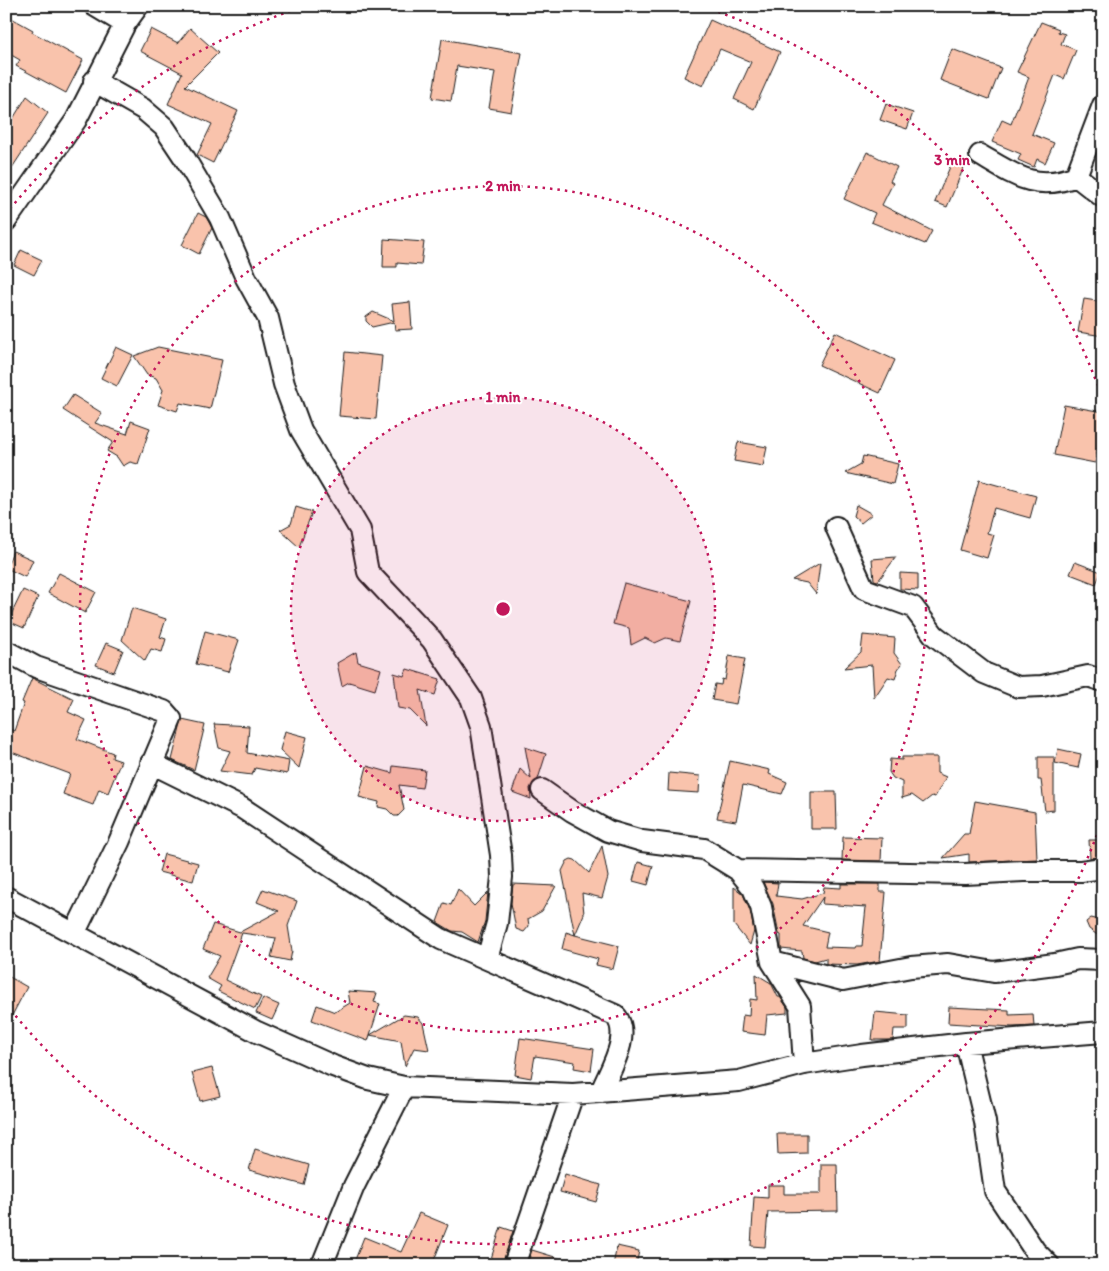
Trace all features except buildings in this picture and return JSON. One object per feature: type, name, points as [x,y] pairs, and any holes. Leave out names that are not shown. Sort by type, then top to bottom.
[{"type":"street","points":[[95,6],[125,24]]},
{"type":"street","points":[[6,221],[76,120],[94,81],[125,24],[138,6]]},
{"type":"street","points":[[94,81],[143,109],[164,127],[184,157],[220,218],[246,278],[268,318],[284,384],[301,430],[360,530],[368,572],[432,640],[471,698],[481,726],[501,862],[497,923],[487,959]]},
{"type":"street","points":[[1076,176],[1103,105]]},
{"type":"street","points":[[980,155],[1017,176],[1038,183],[1052,183],[1076,176]]},
{"type":"street","points":[[1076,176],[1103,197]]},
{"type":"street","points":[[836,528],[864,589],[913,607],[934,635],[984,673],[1018,687],[1042,686],[1088,676],[1103,681]]},
{"type":"street","points":[[6,651],[36,667],[164,710],[171,719],[119,842],[74,932]]},
{"type":"street","points":[[151,764],[242,808],[441,939],[615,1015],[621,1022],[622,1040],[601,1092]]},
{"type":"street","points":[[542,790],[608,831],[642,841],[704,849],[738,870],[753,888],[758,901],[772,962],[800,1006],[804,1064]]},
{"type":"street","points":[[738,870],[966,874],[1023,871],[1081,871],[1103,868]]},
{"type":"street","points":[[6,897],[285,1046],[368,1079],[404,1087],[573,1094],[601,1092],[739,1081],[804,1064],[966,1043],[1103,1032]]},
{"type":"street","points":[[772,962],[843,980],[911,967],[948,964],[994,972],[1056,964],[1078,959],[1103,960]]},
{"type":"street","points":[[966,1043],[985,1122],[995,1191],[1035,1251],[1049,1265]]},
{"type":"street","points":[[322,1265],[354,1186],[404,1087]]},
{"type":"street","points":[[514,1265],[573,1094]]}]
